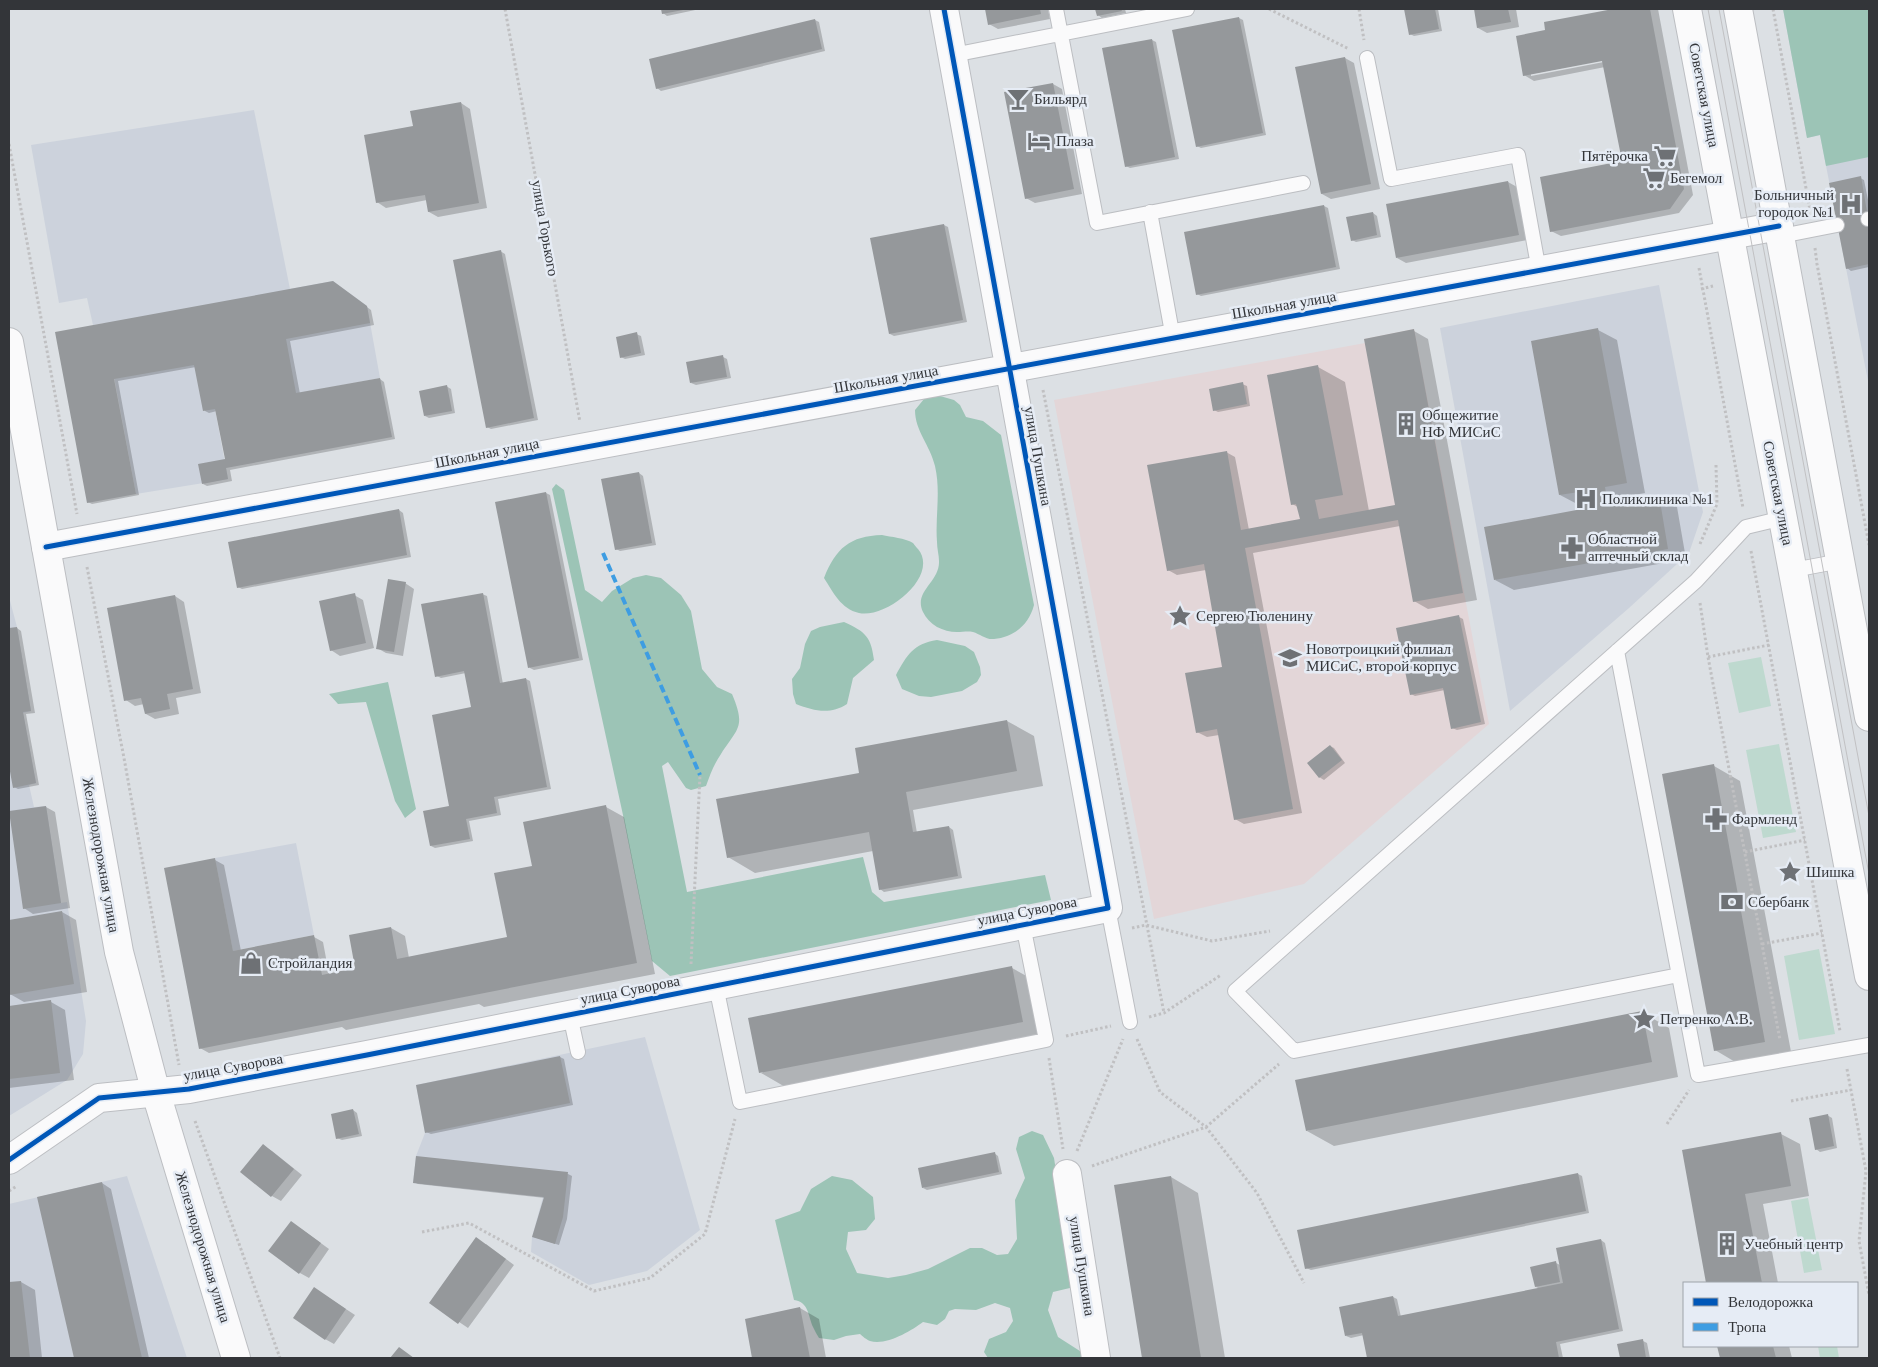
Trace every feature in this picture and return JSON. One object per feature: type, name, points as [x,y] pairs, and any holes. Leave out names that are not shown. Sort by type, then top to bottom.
[{"type":"street","name":"улица Пушкина","points":[[944,9],[1108,908]]},
{"type":"street","name":"Советская улица","points":[[1687,9],[1869,976]]},
{"type":"street","points":[[1738,9],[1869,717]]},
{"type":"street","name":"Школьная улица","points":[[46,548],[1695,242],[1780,231]]},
{"type":"street","name":"Железнодорожная улица","points":[[9,342],[119,952],[156,1093],[236,1358]]},
{"type":"street","name":"улица Суворова","points":[[9,1160],[99,1098],[183,1089],[367,1056],[1108,908]]},
{"type":"street","name":"улица Пушкина","points":[[1068,1174],[1096,1358]]},
{"type":"lane","points":[[1056,9],[1097,223],[1303,183]]},
{"type":"lane","points":[[953,56],[1187,9]]},
{"type":"lane","points":[[1368,58],[1391,180],[1518,155],[1538,271]]},
{"type":"lane","points":[[1150,212],[1173,338]]},
{"type":"lane","points":[[1780,231],[1814,230],[1837,225]]},
{"type":"lane","points":[[1679,975],[1294,1051],[1235,991],[1696,581],[1746,527],[1783,518]]},
{"type":"lane","points":[[1793,570],[1841,561]]},
{"type":"lane","points":[[1617,651],[1698,1075],[1869,1045]]},
{"type":"lane","points":[[1108,908],[1130,1022]]},
{"type":"lane","points":[[716,986],[740,1102],[1046,1040],[1023,925]]},
{"type":"lane","points":[[570,1015],[578,1052]]},
{"type":"path","points":[[1269,9],[1368,58]]},
{"type":"path","points":[[1359,9],[1368,58]]},
{"type":"path","points":[[1773,9],[1814,230],[1817,264],[1869,545]]},
{"type":"path","points":[[9,144],[124,758],[183,1089],[280,1358]]},
{"type":"path","points":[[1695,242],[1702,289],[1866,1171],[1859,1242],[1869,1296]]},
{"type":"path","points":[[1038,364],[1164,1013]]},
{"type":"path","points":[[1716,465],[1718,504],[1694,558],[1696,581],[1708,657],[1783,1060]]},
{"type":"path","points":[[1708,657],[1769,645]]},
{"type":"path","points":[[690,991],[700,775]]},
{"type":"path","points":[[1745,852],[1805,840]]},
{"type":"path","points":[[1146,925],[1212,941],[1271,931],[1264,938]]},
{"type":"path","points":[[1762,944],[1822,933]]},
{"type":"path","points":[[1068,1174],[1046,1040],[1164,1013],[1228,969]]},
{"type":"path","points":[[1130,1022],[1160,1092],[1206,1127],[1257,1193],[1304,1283]]},
{"type":"path","points":[[1068,1174],[1130,1022]]},
{"type":"path","points":[[1068,1174],[1206,1127],[1294,1051]]},
{"type":"path","points":[[1667,1124],[1698,1075]]},
{"type":"path","points":[[1791,1101],[1851,1090]]},
{"type":"path","points":[[422,1232],[469,1223],[594,1291],[650,1278],[705,1234],[740,1102]]},
{"type":"shaded area","name":"Больничный городок №1","points":[[1783,9],[1869,9],[1869,386],[1820,135],[1807,138]]},
{"type":"shaded area","points":[[254,110],[290,289],[333,281],[367,306],[380,378],[215,409],[228,479],[136,494],[104,323],[93,325],[87,298],[59,303],[31,145]]},
{"type":"shaded area","name":"Поликлиника №1","points":[[1659,285],[1703,512],[1689,553],[1629,608],[1510,711],[1440,328]]},
{"type":"shaded area","name":"Новотроицкий филиал МИСиС, второй корпус","points":[[1414,329],[1489,724],[1304,884],[1154,919],[1054,400],[1365,343],[1364,339]]},
{"type":"shaded area","points":[[9,597],[17,627],[31,711],[23,713],[36,783],[29,785],[34,807],[46,806],[61,903],[67,902],[86,1021],[83,1054],[67,1080],[9,1116]]},
{"type":"shaded area","points":[[296,843],[314,935],[233,951],[215,858]]},
{"type":"shaded area","points":[[645,1037],[700,1230],[647,1271],[589,1285],[531,1252],[532,1237],[543,1197],[413,1183],[416,1156],[425,1133],[416,1085]]},
{"type":"shaded area","points":[[127,1176],[187,1358],[9,1358],[9,1204]]},
{"type":"green space","name":"Больничный городок №1","points":[[1783,9],[1869,9],[1869,157],[1826,166],[1820,135],[1807,138]]},
{"type":"green space","points":[[933,394],[954,400],[960,405],[966,417],[983,421],[1001,435],[1034,605],[1025,624],[1015,632],[1002,638],[991,639],[973,632],[952,632],[942,629],[929,621],[921,605],[921,598],[936,575],[938,568],[938,485],[933,458],[917,425],[915,410],[924,399]]},
{"type":"green space","points":[[556,484],[564,490],[585,590],[602,602],[612,591],[633,578],[646,575],[661,578],[681,595],[691,611],[702,669],[717,687],[732,694],[739,714],[736,732],[716,762],[706,786],[691,790],[686,788],[668,762],[662,766],[687,892],[863,857],[872,892],[884,902],[1045,875],[1051,900],[670,976],[652,961],[623,815],[552,489]]},
{"type":"green space","points":[[882,535],[913,543],[923,560],[922,571],[916,583],[895,603],[870,613],[853,611],[842,604],[824,578],[839,551],[861,538]]},
{"type":"green space","points":[[844,622],[858,629],[866,636],[871,646],[874,660],[853,678],[847,704],[834,710],[822,711],[796,704],[792,679],[800,668],[805,644],[811,631]]},
{"type":"green space","points":[[937,640],[965,646],[974,652],[981,675],[977,682],[962,691],[931,697],[919,696],[902,689],[896,675],[907,656],[922,644]]},
{"type":"green space","points":[[1761,657],[1771,706],[1739,713],[1728,663]]},
{"type":"green space","points":[[388,682],[416,809],[405,818],[395,801],[366,702],[338,704],[329,694]]},
{"type":"green space","points":[[1779,744],[1796,832],[1763,838],[1746,750]]},
{"type":"green space","points":[[1819,949],[1835,1034],[1799,1040],[1784,956]]},
{"type":"green space","points":[[1032,1131],[1043,1135],[1054,1158],[1074,1287],[1053,1292],[1048,1310],[1058,1337],[1083,1353],[1084,1358],[988,1358],[984,1352],[989,1339],[1006,1332],[1013,1321],[1010,1308],[995,1303],[976,1310],[955,1309],[949,1311],[945,1319],[937,1325],[923,1322],[891,1340],[870,1341],[860,1334],[834,1340],[819,1338],[807,1310],[803,1304],[794,1300],[775,1220],[800,1211],[811,1189],[832,1176],[852,1180],[873,1197],[875,1219],[866,1230],[848,1232],[846,1249],[857,1273],[888,1278],[906,1275],[928,1269],[970,1248],[982,1248],[997,1255],[1008,1254],[1017,1239],[1015,1200],[1025,1178],[1016,1149],[1019,1137]]},
{"type":"green space","points":[[1808,1198],[1822,1270],[1804,1273],[1791,1201]]},
{"type":"green space","points":[[1818,1347],[1837,1347],[1839,1358],[1820,1358]]},
{"type":"building","points":[[661,9],[683,9],[683,10],[662,14]]},
{"type":"building","points":[[985,9],[1040,9],[1041,14],[988,25]]},
{"type":"building","points":[[1095,9],[1121,9],[1122,11],[1097,16]]},
{"type":"building","points":[[1404,9],[1435,9],[1439,29],[1409,35]]},
{"type":"building","points":[[1474,9],[1508,9],[1511,22],[1477,28]]},
{"type":"building","points":[[1613,9],[1650,9],[1684,189],[1670,209],[1550,232],[1540,177],[1622,161],[1602,61],[1523,76],[1516,36],[1545,30],[1544,22]]},
{"type":"building","points":[[1239,17],[1263,133],[1196,147],[1172,30]]},
{"type":"building","points":[[815,19],[822,49],[656,89],[649,59]]},
{"type":"building","points":[[1152,39],[1175,157],[1125,167],[1102,48]]},
{"type":"building","points":[[1345,57],[1371,184],[1321,194],[1295,67]]},
{"type":"building","name":"Плаза","points":[[1053,83],[1074,189],[1025,199],[1004,92]]},
{"type":"building","points":[[461,102],[479,203],[428,212],[425,195],[376,203],[364,135],[413,126],[410,111]]},
{"type":"building","points":[[1861,176],[1869,224],[1869,264],[1846,269],[1829,183]]},
{"type":"building","points":[[1508,181],[1519,235],[1396,258],[1386,204]]},
{"type":"building","points":[[1324,205],[1336,267],[1196,295],[1184,232]]},
{"type":"building","points":[[1373,212],[1377,235],[1351,241],[1346,217]]},
{"type":"building","points":[[944,224],[963,320],[889,334],[870,238]]},
{"type":"building","points":[[501,250],[534,418],[486,428],[453,260]]},
{"type":"building","points":[[333,281],[367,306],[370,323],[286,339],[296,393],[380,378],[392,437],[226,468],[228,479],[202,484],[198,464],[225,459],[215,409],[203,411],[194,365],[114,379],[136,494],[87,503],[55,332]]},
{"type":"building","points":[[1598,328],[1627,483],[1605,487],[1608,505],[1659,495],[1668,549],[1494,580],[1484,527],[1582,509],[1579,492],[1559,495],[1531,341]]},
{"type":"building","points":[[1414,329],[1463,593],[1413,602],[1398,520],[1245,548],[1293,809],[1234,820],[1217,729],[1196,733],[1185,673],[1222,667],[1204,564],[1167,571],[1147,465],[1227,451],[1241,530],[1300,519],[1296,504],[1291,505],[1267,375],[1318,365],[1343,495],[1315,500],[1319,519],[1395,505],[1364,339]]},
{"type":"building","points":[[637,332],[641,353],[620,358],[616,337]]},
{"type":"building","points":[[723,355],[727,377],[690,383],[686,362]]},
{"type":"building","points":[[1243,382],[1247,404],[1213,411],[1209,389]]},
{"type":"building","points":[[447,385],[452,411],[424,416],[419,391]]},
{"type":"building","points":[[639,472],[652,543],[615,550],[601,479]]},
{"type":"building","points":[[546,492],[579,658],[528,668],[495,502]]},
{"type":"building","points":[[399,509],[407,555],[237,588],[228,542]]},
{"type":"building","points":[[388,579],[406,582],[394,652],[376,649]]},
{"type":"building","points":[[355,593],[366,643],[330,651],[319,601]]},
{"type":"building","points":[[483,593],[500,683],[526,678],[547,787],[494,797],[497,813],[466,819],[470,839],[430,846],[423,811],[449,806],[432,715],[471,707],[464,671],[435,677],[421,604]]},
{"type":"building","points":[[175,595],[193,689],[167,694],[170,709],[145,714],[141,698],[124,701],[107,608]]},
{"type":"building","points":[[1459,615],[1481,722],[1451,729],[1443,688],[1410,695],[1396,628]]},
{"type":"building","points":[[17,627],[31,711],[23,712],[36,783],[13,788],[9,766],[9,628]]},
{"type":"building","points":[[1007,720],[1017,771],[906,792],[913,832],[949,826],[958,876],[879,890],[869,832],[727,858],[716,799],[859,773],[855,748]]},
{"type":"building","points":[[1330,745],[1342,760],[1319,778],[1307,763]]},
{"type":"building","points":[[1714,764],[1765,1042],[1714,1051],[1662,774]]},
{"type":"building","points":[[606,805],[637,963],[199,1049],[164,868],[215,858],[233,951],[314,935],[322,975],[355,968],[349,935],[391,927],[397,959],[507,937],[494,873],[532,866],[523,822]]},
{"type":"building","points":[[46,806],[61,903],[23,909],[9,811]]},
{"type":"building","points":[[62,911],[74,984],[9,995],[9,920]]},
{"type":"building","points":[[1012,966],[1023,1022],[759,1073],[748,1018]]},
{"type":"building","points":[[51,1000],[60,1073],[9,1079],[9,1006]]},
{"type":"building","points":[[1642,1011],[1652,1062],[1306,1131],[1295,1080]]},
{"type":"building","points":[[560,1056],[570,1103],[425,1133],[416,1085]]},
{"type":"building","points":[[353,1109],[359,1134],[336,1139],[331,1114]]},
{"type":"building","points":[[1828,1114],[1834,1146],[1815,1150],[1809,1118]]},
{"type":"building","name":"Учебный центр","points":[[1781,1132],[1791,1186],[1745,1194],[1762,1282],[1706,1282],[1682,1150]]},
{"type":"building","points":[[263,1144],[294,1169],[271,1197],[240,1172]]},
{"type":"building","points":[[995,1152],[999,1172],[922,1188],[918,1168]]},
{"type":"building","points":[[416,1156],[568,1172],[563,1217],[555,1244],[532,1237],[544,1197],[413,1183]]},
{"type":"building","points":[[1578,1173],[1586,1211],[1305,1269],[1297,1230]]},
{"type":"building","points":[[1171,1176],[1201,1358],[1142,1358],[1114,1185]]},
{"type":"building","points":[[102,1182],[142,1358],[74,1358],[37,1197]]},
{"type":"building","points":[[291,1221],[321,1243],[299,1274],[268,1251]]},
{"type":"building","points":[[476,1237],[506,1259],[458,1324],[429,1303]]},
{"type":"building","points":[[1601,1239],[1619,1329],[1556,1342],[1559,1358],[1367,1358],[1362,1333],[1345,1336],[1339,1307],[1393,1296],[1398,1316],[1563,1283],[1556,1248]]},
{"type":"building","points":[[1556,1261],[1560,1282],[1535,1287],[1530,1267]]},
{"type":"building","points":[[21,1281],[30,1358],[9,1358],[9,1282]]},
{"type":"building","points":[[314,1287],[346,1309],[325,1340],[293,1318]]},
{"type":"building","points":[[800,1307],[810,1358],[752,1358],[745,1319]]},
{"type":"building","points":[[1643,1339],[1646,1358],[1620,1358],[1617,1344]]},
{"type":"building","points":[[399,1347],[414,1358],[390,1358]]},
{"type":"building","points":[[1717,1347],[1773,1347],[1776,1358],[1720,1358]]},
{"type":"tram line","points":[[1708,9],[1869,874]]},
{"type":"tram line","points":[[1719,9],[1869,816]]},
{"type":"marked path","points":[[603,553],[700,775]]},
{"type":"cycle path","points":[[9,1160],[99,1098],[189,1089],[1108,908],[944,9]]},
{"type":"cycle path","points":[[46,547],[1779,226]]},
{"type":"place","name":"Бильярд","points":[[1018,99]]},
{"type":"place","name":"Плаза","points":[[1039,141]]},
{"type":"place","name":"Пятёрочка","points":[[1665,156]]},
{"type":"place","name":"Бегемол","points":[[1654,178]]},
{"type":"place","name":"Больничный городок №1","points":[[1851,204]]},
{"type":"place","name":"Общежитие НФ МИСиС","points":[[1406,424]]},
{"type":"place","name":"Поликлиника №1","points":[[1586,499]]},
{"type":"place","name":"Областной аптечный склад","points":[[1572,548]]},
{"type":"place","name":"Сергею Тюленину","points":[[1180,616]]},
{"type":"place","name":"Новотроицкий филиал МИСиС, второй корпус","points":[[1290,658]]},
{"type":"place","name":"Фармленд","points":[[1716,819]]},
{"type":"place","name":"Шишка","points":[[1790,872]]},
{"type":"place","name":"Сбербанк","points":[[1732,902]]},
{"type":"place","name":"Стройландия","points":[[251,963]]},
{"type":"place","name":"Петренко А.В.","points":[[1644,1019]]},
{"type":"place","name":"Учебный центр","points":[[1727,1244]]}]
